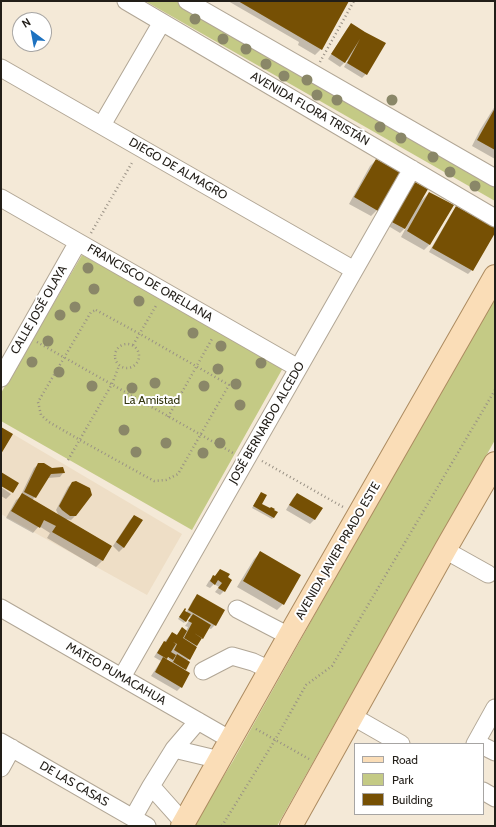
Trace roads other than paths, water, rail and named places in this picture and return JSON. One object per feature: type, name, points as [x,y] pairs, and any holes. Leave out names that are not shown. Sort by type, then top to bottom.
[{"type":"main road","name":"AVENIDA JAVIER PRADO ESTE","points":[[183,825],[289,636],[495,276]]},
{"type":"main road","points":[[291,826],[495,463]]},
{"type":"street","name":"AVENIDA FLORA TRISTÁN","points":[[126,1],[495,218]]},
{"type":"street","points":[[187,1],[495,178]]},
{"type":"street","points":[[102,125],[162,22]]},
{"type":"street","name":"DIEGO DE ALMAGRO","points":[[1,68],[354,270]]},
{"type":"street","name":"JOSÉ BERNARDO ALCEDO","points":[[122,677],[412,169]]},
{"type":"street","name":"FRANCISCO DE ORELLANA","points":[[1,198],[298,368]]},
{"type":"street","name":"CALLE JOSÉ OLAYA","points":[[1,378],[25,335],[81,244]]},
{"type":"street","points":[[445,550],[488,574]]},
{"type":"street","name":"MATEO PUMACAHUA","points":[[1,608],[198,721],[236,730]]},
{"type":"street","points":[[237,609],[289,636]]},
{"type":"street","points":[[203,671],[232,656],[253,662],[270,670]]},
{"type":"street","points":[[479,743],[495,708]]},
{"type":"street","points":[[352,716],[399,743]]},
{"type":"street","points":[[140,822],[151,786],[174,749],[198,721]]},
{"type":"street","points":[[1,768],[7,745]]},
{"type":"street","name":"DE LAS CASAS","points":[[7,745],[140,822]]},
{"type":"street","points":[[484,746],[495,752]]},
{"type":"street","points":[[174,749],[220,760]]},
{"type":"street","points":[[151,786],[183,825]]},
{"type":"street","points":[[484,792],[495,798]]},
{"type":"park label","name":"La Amistad","points":[[152,400]]}]
